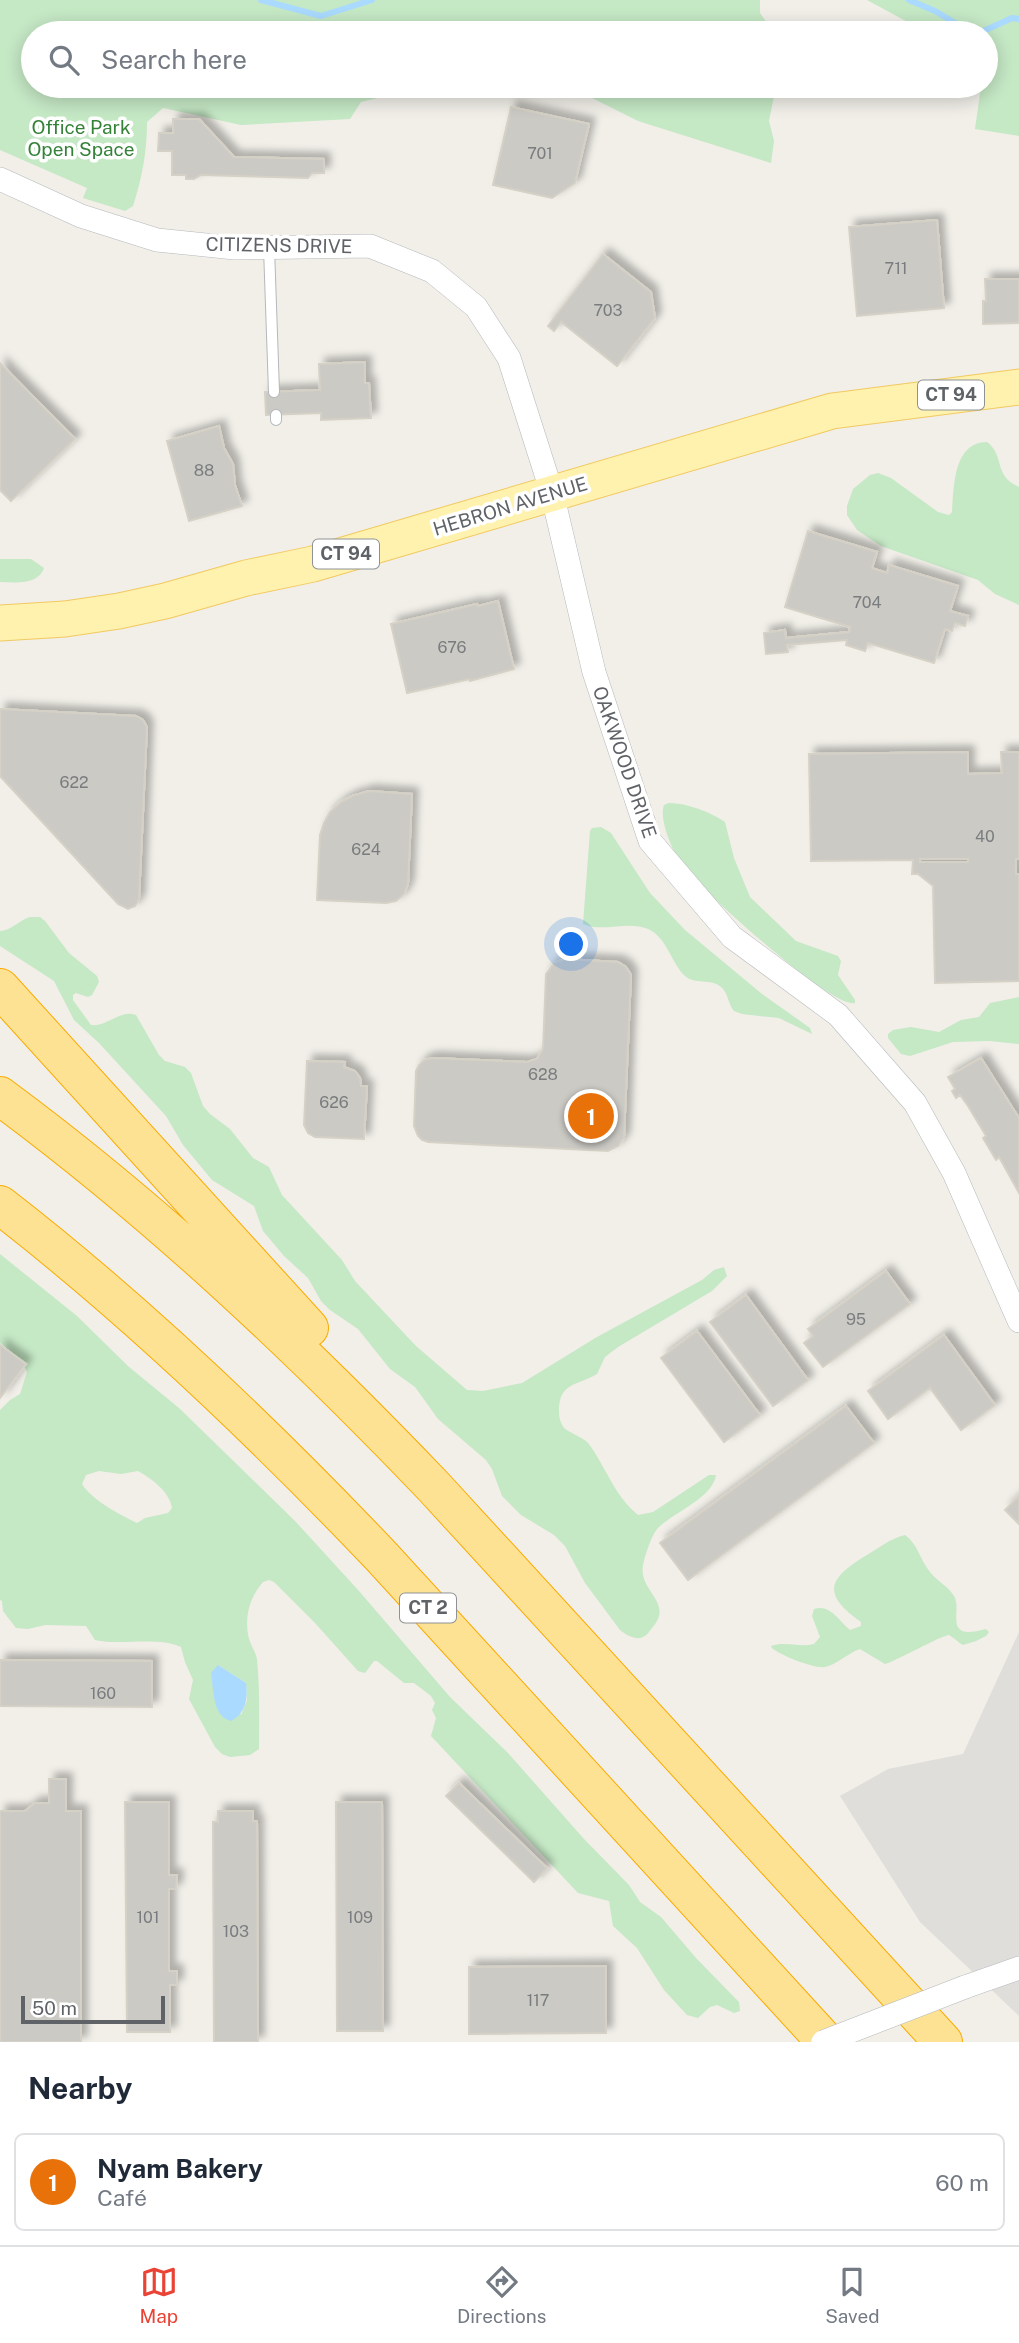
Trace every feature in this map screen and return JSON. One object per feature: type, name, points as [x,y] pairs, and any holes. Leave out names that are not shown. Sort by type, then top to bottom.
[{"type":"highway","points":[[0,988],[310,1330],[381,1416],[414,1465]]},
{"type":"highway","points":[[0,1096],[95,1170],[217,1275],[329,1379],[414,1465],[943,2042]]},
{"type":"highway","name":"CT 2","points":[[0,1205],[155,1334],[303,1475],[381,1556],[825,2042]]},
{"type":"main road","name":"HEBRON AVENUE","points":[[0,623],[65,619],[145,606],[246,578],[313,564],[832,411],[1019,387]]},
{"type":"street","name":"CITIZENS DRIVE","points":[[0,179],[81,216],[157,240],[235,248],[370,246],[432,271],[476,307],[509,358],[552,493]]},
{"type":"street","name":"OAKWOOD DRIVE","points":[[552,493],[594,672],[650,841],[732,937],[838,1015],[915,1103],[954,1173],[1019,1321]]},
{"type":"street","points":[[825,2042],[1019,1968]]},
{"type":"lane","points":[[269,248],[274,392]]},
{"type":"shaded area","points":[[1019,1632],[1019,2016],[920,1922],[840,1796],[888,1769],[963,1754]]},
{"type":"green space","name":"Office Park Open Space","points":[[0,0],[760,0],[760,13],[766,21],[21,21],[21,98],[377,98],[361,102],[350,119],[241,125],[163,108],[147,122],[139,185],[133,206],[125,211],[83,198],[87,188],[0,150]]},
{"type":"green space","points":[[867,0],[1019,0],[1019,136],[975,129],[979,98],[998,98],[998,21],[906,21]]},
{"type":"green space","points":[[592,98],[774,98],[769,121],[774,141],[771,163],[638,121]]},
{"type":"green space","points":[[987,442],[996,453],[1006,477],[1019,487],[1019,605],[995,594],[978,580],[881,546],[857,530],[847,515],[853,489],[870,475],[878,473],[891,478],[938,512],[949,515],[952,512],[955,479],[962,458],[967,450],[976,444]]},
{"type":"green space","points":[[0,559],[31,559],[44,568],[41,574],[31,580],[0,582]]},
{"type":"green space","points":[[669,803],[698,809],[725,822],[734,858],[750,897],[796,941],[838,956],[841,961],[838,975],[855,1003],[842,1000],[822,988],[768,947],[685,869],[665,829],[664,805]]},
{"type":"green space","points":[[601,827],[611,833],[650,893],[685,930],[762,994],[810,1028],[812,1034],[779,1018],[734,1011],[725,992],[717,984],[685,976],[660,938],[648,929],[583,924],[590,831],[592,828]]},
{"type":"green space","points":[[30,917],[40,917],[45,921],[69,953],[97,976],[99,982],[92,995],[73,995],[73,1000],[91,1025],[125,1014],[136,1015],[159,1055],[165,1061],[185,1067],[191,1073],[203,1106],[230,1129],[253,1158],[269,1167],[282,1195],[342,1260],[355,1281],[416,1346],[467,1390],[483,1391],[522,1383],[597,1337],[702,1280],[714,1270],[724,1267],[727,1276],[712,1291],[618,1347],[605,1357],[597,1374],[565,1390],[560,1403],[559,1417],[564,1428],[588,1444],[617,1491],[638,1515],[653,1512],[709,1475],[716,1475],[708,1491],[657,1529],[650,1541],[643,1574],[660,1611],[658,1619],[646,1635],[635,1638],[620,1630],[585,1583],[565,1546],[554,1535],[521,1515],[502,1496],[486,1460],[438,1419],[415,1387],[390,1369],[358,1329],[321,1301],[308,1278],[284,1256],[263,1231],[254,1206],[212,1180],[183,1145],[166,1116],[99,1043],[74,1020],[54,981],[0,946],[0,931]]},
{"type":"green space","points":[[1019,997],[1019,1044],[990,1041],[953,1042],[910,1056],[901,1054],[888,1038],[888,1034],[893,1030],[911,1027],[939,1032],[961,1020],[979,1017],[990,1003]]},
{"type":"green space","points":[[0,1254],[77,1316],[129,1367],[179,1408],[295,1521],[450,1697],[508,1753],[629,1885],[640,1902],[661,1917],[739,2002],[740,2011],[734,2013],[717,2005],[710,2007],[698,2018],[687,2015],[664,1990],[637,1948],[613,1926],[609,1901],[578,1893],[431,1736],[436,1718],[432,1710],[435,1703],[431,1696],[414,1683],[404,1683],[377,1661],[374,1661],[365,1673],[358,1671],[274,1582],[263,1582],[258,1588],[248,1616],[249,1639],[257,1660],[259,1693],[259,1749],[250,1755],[230,1757],[215,1747],[189,1699],[193,1680],[181,1647],[161,1642],[95,1640],[86,1626],[45,1625],[28,1629],[16,1628],[3,1611],[0,1600],[0,1410],[20,1394],[27,1372],[20,1359],[0,1343]],"holes":[[[99,1471],[121,1474],[138,1471],[164,1491],[172,1508],[168,1513],[145,1518],[137,1523],[99,1501],[82,1484],[86,1475]],[[218,1665],[246,1683],[247,1700],[241,1715]]]},
{"type":"green space","points":[[905,1535],[913,1543],[930,1572],[954,1596],[958,1628],[972,1632],[986,1629],[989,1632],[986,1636],[963,1645],[949,1635],[945,1636],[885,1664],[860,1649],[833,1664],[820,1667],[797,1661],[772,1648],[771,1646],[776,1645],[814,1644],[820,1637],[812,1616],[814,1609],[830,1611],[850,1630],[861,1626],[861,1622],[839,1603],[834,1586],[844,1571],[854,1563]]},
{"type":"water","points":[[218,1665],[246,1683],[245,1705],[240,1714],[231,1721],[220,1714],[215,1702],[211,1673]]},
{"type":"building","points":[[511,107],[589,124],[575,183],[552,198],[493,185]]},
{"type":"building","points":[[173,119],[199,119],[234,157],[324,159],[324,173],[312,173],[308,178],[201,175],[186,179],[186,175],[172,175],[172,151],[158,151],[159,133],[173,133]]},
{"type":"building","points":[[937,220],[944,308],[857,316],[849,227]]},
{"type":"building","points":[[603,254],[651,292],[655,318],[617,366],[561,322],[554,331],[548,326]]},
{"type":"building","points":[[985,279],[1019,279],[1019,323],[983,324]]},
{"type":"building","points":[[365,362],[365,383],[369,383],[371,418],[321,420],[321,413],[266,415],[265,392],[320,390],[319,364]]},
{"type":"building","points":[[0,363],[75,439],[11,501],[0,490]]},
{"type":"building","points":[[219,426],[224,448],[233,464],[235,485],[242,506],[189,521],[167,441]]},
{"type":"building","points":[[808,531],[877,552],[872,568],[887,573],[889,565],[958,586],[950,611],[968,616],[965,626],[955,623],[952,631],[945,629],[934,663],[868,643],[865,651],[846,645],[847,640],[787,645],[788,652],[766,654],[764,633],[785,630],[786,638],[849,632],[850,627],[785,607]]},
{"type":"building","points":[[498,601],[514,669],[407,693],[391,624]]},
{"type":"building","points":[[0,709],[136,716],[143,720],[147,727],[139,899],[135,906],[128,909],[118,904],[0,776]]},
{"type":"building","points":[[968,752],[968,774],[1002,773],[1001,752],[1019,752],[1019,859],[1016,859],[1016,874],[1019,874],[1019,981],[935,983],[933,886],[918,874],[912,874],[913,860],[811,861],[809,754]],"holes":[[[920,859],[968,859],[968,862],[920,862]]]},
{"type":"building","points":[[369,791],[412,794],[408,884],[404,894],[396,901],[386,903],[317,900],[320,835],[324,823],[330,812],[341,802]]},
{"type":"building","points":[[565,959],[618,962],[626,967],[631,975],[624,1137],[618,1146],[608,1151],[422,1140],[414,1126],[416,1071],[419,1065],[424,1060],[433,1058],[527,1062],[537,1059],[543,1049],[546,974],[554,963]]},
{"type":"building","points":[[981,1058],[1019,1118],[1019,1193],[999,1157],[996,1160],[983,1138],[986,1136],[968,1106],[960,1095],[956,1098],[952,1091],[955,1089],[948,1077]]},
{"type":"building","points":[[307,1061],[345,1062],[344,1067],[355,1071],[360,1078],[361,1086],[367,1086],[364,1139],[315,1137],[308,1133],[304,1125]]},
{"type":"building","points":[[886,1271],[910,1304],[823,1367],[804,1343],[813,1336],[808,1329]]},
{"type":"building","points":[[746,1295],[808,1380],[773,1406],[710,1322]]},
{"type":"building","points":[[697,1331],[760,1415],[724,1442],[661,1358]]},
{"type":"building","points":[[944,1335],[995,1405],[961,1430],[930,1388],[888,1419],[868,1391]]},
{"type":"building","points":[[0,1345],[26,1364],[0,1398]]},
{"type":"building","points":[[846,1406],[874,1443],[688,1580],[660,1543]]},
{"type":"building","points":[[1019,1496],[1019,1524],[1005,1510]]},
{"type":"building","points":[[0,1660],[152,1661],[152,1707],[0,1706]]},
{"type":"building","points":[[49,1779],[66,1779],[66,1811],[81,1811],[81,2042],[0,2042],[0,1811],[25,1811],[35,1803],[49,1803]]},
{"type":"building","points":[[459,1783],[547,1868],[534,1882],[446,1796]]},
{"type":"building","points":[[125,1802],[169,1802],[169,1875],[177,1875],[176,1889],[169,1889],[169,1971],[177,1971],[177,1985],[170,1985],[170,2032],[127,2032]]},
{"type":"building","points":[[336,1802],[382,1802],[383,2031],[337,2031]]},
{"type":"building","points":[[218,1811],[253,1811],[253,1821],[257,1821],[258,2042],[214,2042],[213,1822],[218,1822]]},
{"type":"building","points":[[606,1966],[606,2033],[469,2034],[469,1967]]},
{"type":"waterway","points":[[261,0],[321,16],[372,0]]},
{"type":"waterway","points":[[909,0],[952,21]]},
{"type":"waterway","points":[[998,24],[1012,18],[1019,19]]},
{"type":"place","name":"Nyam Bakery","points":[[591,1116]]}]
